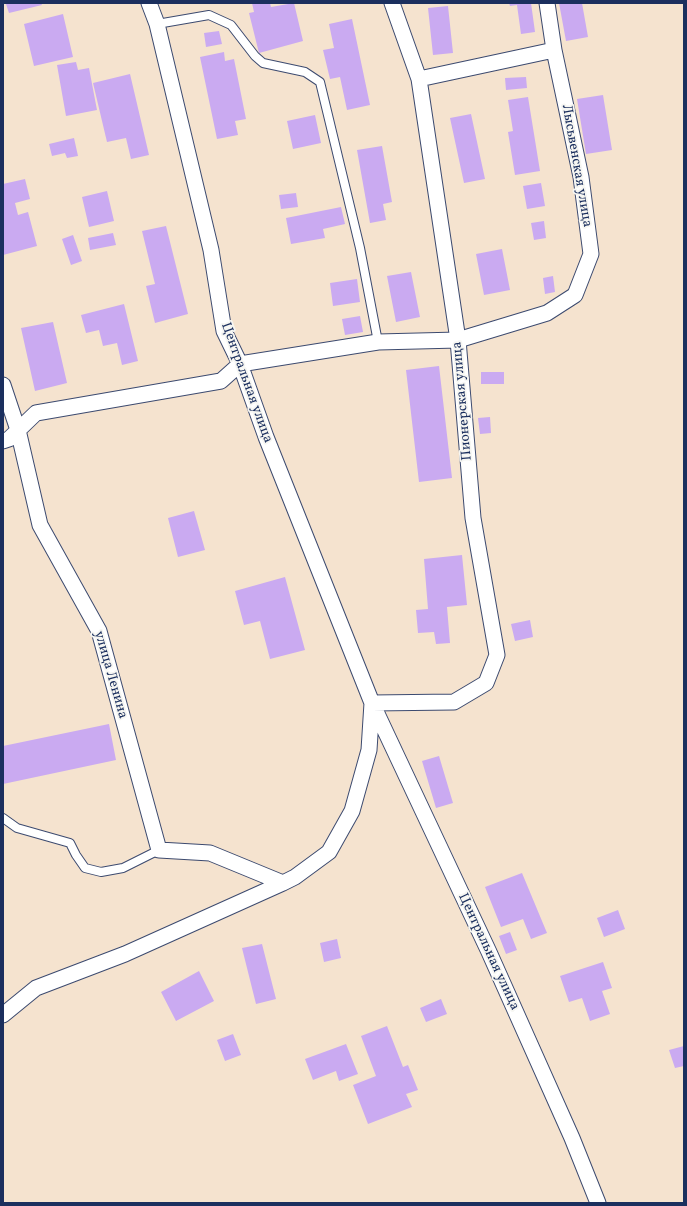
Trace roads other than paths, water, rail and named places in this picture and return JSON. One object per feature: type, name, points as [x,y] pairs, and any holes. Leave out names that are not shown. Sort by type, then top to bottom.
[{"type":"street","name":"Центральная улица","points":[[149,3],[157,24],[211,250],[224,331],[240,364],[266,437],[372,703],[492,959],[572,1138],[598,1203]]},
{"type":"street","name":"Пионерская улица","points":[[372,703],[454,702],[486,684],[497,655],[473,518],[458,340],[419,79],[392,3]]},
{"type":"street","name":"Лысьвенская улица","points":[[240,364],[378,342],[458,340],[547,313],[575,295],[591,254],[581,177],[554,50],[547,3]]},
{"type":"street","points":[[419,79],[554,50]]},
{"type":"street","points":[[3,441],[8,439],[36,413],[221,381],[240,364]]},
{"type":"street","name":"улица Ленина","points":[[3,385],[18,430],[40,525],[99,630],[159,850]]},
{"type":"street","name":"Центральная улица","points":[[3,1015],[36,988],[125,954],[283,883],[295,877],[329,852],[352,811],[369,750],[372,703]]},
{"type":"street","points":[[159,850],[210,853],[283,883]]},
{"type":"lane","points":[[157,24],[209,16],[231,25],[255,56],[263,63],[305,72],[320,82],[360,248],[378,342]]},
{"type":"lane","points":[[3,818],[17,828],[70,843],[85,868],[102,872],[123,868],[159,850]]}]
